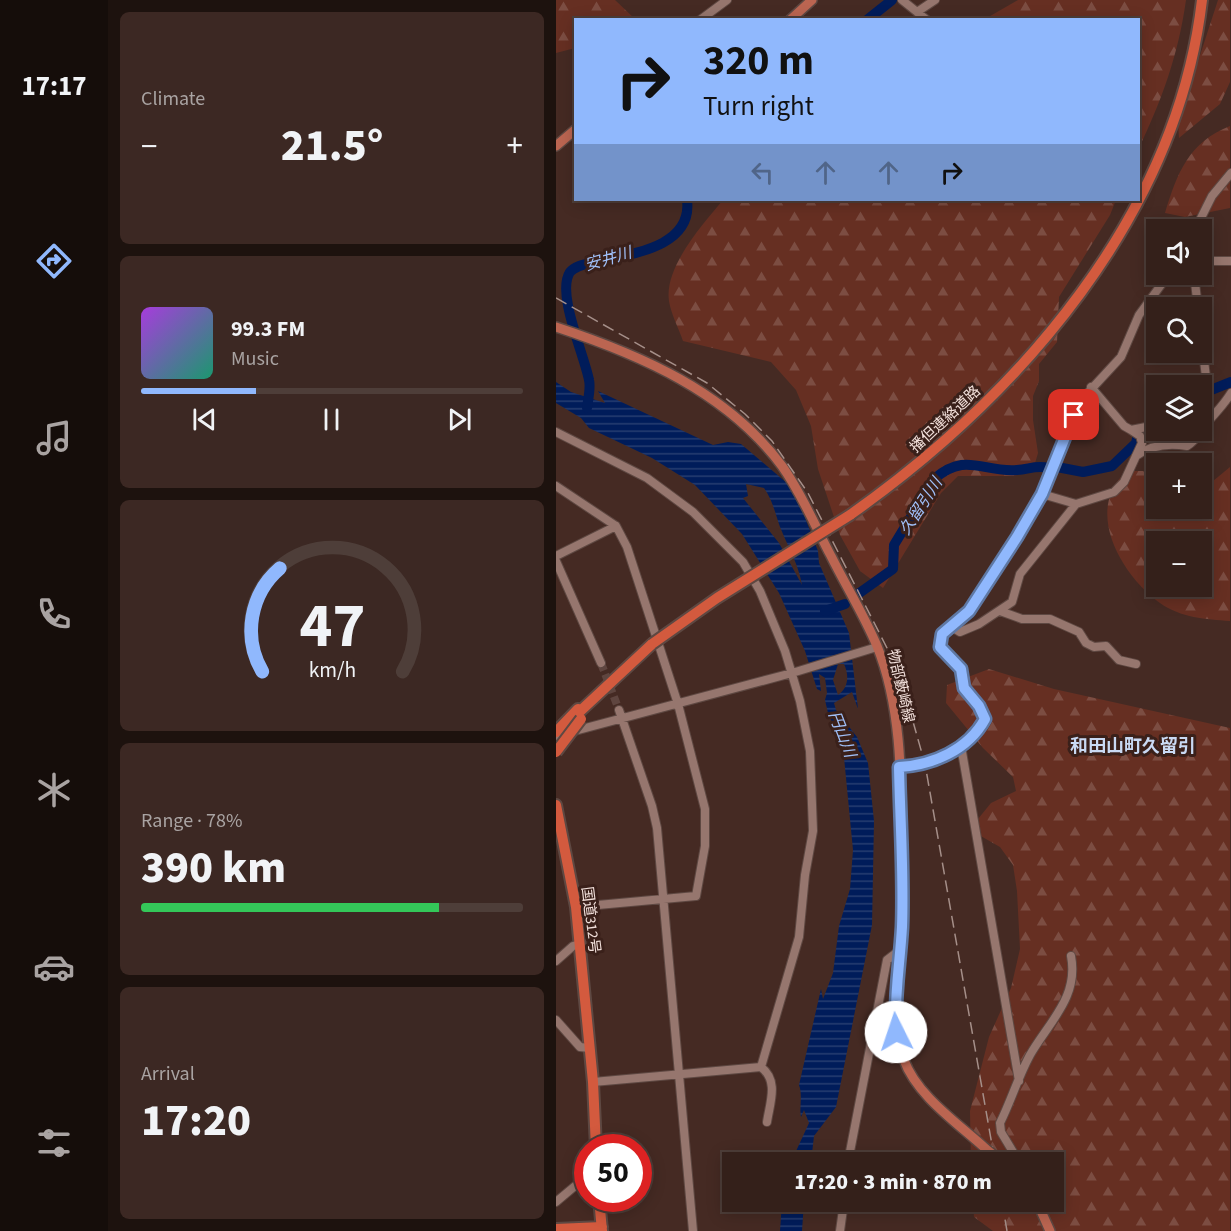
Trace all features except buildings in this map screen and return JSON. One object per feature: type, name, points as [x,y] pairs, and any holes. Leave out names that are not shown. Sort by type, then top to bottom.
[{"type":"highway","name":"播但連絡道路","points":[[1140,195],[1168,138],[1192,59],[1202,0]]},
{"type":"highway","name":"播但連絡道路","points":[[576,717],[652,644],[716,598],[850,515],[906,474],[980,409],[1048,334],[1099,265],[1137,201]]},
{"type":"highway","points":[[556,736],[576,717]]},
{"type":"highway","points":[[556,752],[576,717]]},
{"type":"highway","name":"国道312号","points":[[556,805],[576,907],[593,1082],[595,1134]]},
{"type":"highway","points":[[600,1212],[602,1229]]},
{"type":"highway","points":[[556,1229],[602,1229]]},
{"type":"highway","points":[[587,1231],[602,1229]]},
{"type":"main road","points":[[792,18],[812,0]]},
{"type":"main road","points":[[556,146],[574,131]]},
{"type":"main road","name":"物部藪崎線","points":[[560,328],[621,349],[689,384],[717,403],[755,436],[781,466],[801,496],[877,647],[892,701],[899,767],[903,883],[900,950],[894,1000],[896,1032],[905,1064],[922,1089],[990,1152]]},
{"type":"main road","points":[[1041,1212],[1050,1231]]},
{"type":"street","points":[[703,18],[727,0]]},
{"type":"street","points":[[902,0],[924,18]]},
{"type":"street","points":[[917,12],[936,0]]},
{"type":"street","points":[[1200,219],[1212,196],[1231,173]]},
{"type":"street","points":[[1212,261],[1231,261]]},
{"type":"street","points":[[899,767],[932,762],[961,746],[985,719],[979,706],[964,688],[961,669],[940,647],[942,634],[969,611],[986,587],[1042,494],[1074,415],[1092,387],[1121,357],[1139,315],[1161,285]]},
{"type":"street","points":[[952,627],[960,632],[1012,602],[1020,574],[1076,504],[1114,492],[1123,482],[1142,443],[1135,433],[1124,426],[1092,387]]},
{"type":"street","points":[[1135,456],[1157,446],[1171,444],[1187,446],[1196,440],[1231,393]]},
{"type":"street","points":[[1135,433],[1146,429]]},
{"type":"street","points":[[556,432],[606,456],[665,490],[693,512],[743,562],[773,618],[794,673],[810,751],[813,831],[805,875],[799,937],[762,1067]]},
{"type":"street","points":[[556,486],[616,526],[626,547],[678,704],[705,809],[705,846],[696,896],[576,907]]},
{"type":"street","points":[[1042,494],[1076,504]]},
{"type":"street","points":[[556,556],[616,526]]},
{"type":"street","points":[[556,561],[601,663]]},
{"type":"street","points":[[1000,611],[1022,619],[1050,619],[1079,632],[1086,643],[1106,646],[1119,660],[1136,664]]},
{"type":"street","points":[[556,736],[794,673],[877,647]]},
{"type":"street","points":[[619,710],[652,806],[663,899],[693,1231]]},
{"type":"street","points":[[961,746],[1019,1081]]},
{"type":"street","points":[[556,961],[573,946],[580,944]]},
{"type":"street","points":[[850,1152],[887,960],[900,950]]},
{"type":"street","points":[[1014,1152],[999,1127],[1030,1056],[1067,1000],[1072,981],[1071,956]]},
{"type":"street","points":[[556,1020],[580,1047],[589,1048]]},
{"type":"street","points":[[593,1082],[762,1067],[770,1074],[773,1081],[767,1122]]},
{"type":"street","points":[[556,1202],[574,1187]]},
{"type":"street","points":[[840,1231],[843,1212]]},
{"type":"green space","points":[[556,0],[615,0],[634,18],[574,18],[574,48],[556,53]]},
{"type":"green space","points":[[1018,0],[1186,0],[1168,77],[1140,145],[1140,18],[987,18]]},
{"type":"green space","points":[[1218,0],[1230,0],[1230,82],[1220,104],[1179,138],[1178,123]]},
{"type":"green space","points":[[1230,126],[1230,208],[1185,217],[1165,213],[1174,185],[1187,160],[1204,141]]},
{"type":"green space","points":[[722,201],[1116,201],[1110,215],[1059,297],[1057,342],[1039,364],[1039,381],[1033,396],[1033,420],[1038,453],[1033,470],[1014,476],[958,476],[941,493],[883,588],[860,571],[840,535],[818,469],[811,426],[796,390],[771,362],[683,341],[669,301],[669,288],[679,260],[705,221]]},
{"type":"green space","points":[[1230,467],[1230,621],[1185,615],[1168,608],[1153,597],[1212,597],[1212,531],[1146,531],[1146,591],[1121,559],[1112,541],[1108,522],[1108,504],[1114,486],[1127,471],[1146,473],[1146,519],[1212,519],[1212,482]]},
{"type":"green space","points":[[989,669],[1054,689],[1230,728],[1230,1231],[993,1231],[974,1217],[974,1212],[1064,1212],[1064,1152],[971,1152],[970,1111],[989,1037],[1011,988],[1020,949],[1017,891],[1013,865],[1000,847],[979,835],[978,819],[991,803],[1016,791],[1013,777],[983,748],[946,703],[947,685]]},
{"type":"water","name":"円山川","points":[[556,382],[571,392],[605,403],[598,391],[713,445],[728,442],[741,444],[788,484],[802,510],[818,551],[819,563],[849,633],[858,709],[852,692],[834,703],[836,710],[857,737],[868,763],[874,821],[872,925],[836,1107],[814,1136],[812,1152],[796,1152],[809,1123],[804,1110],[801,1117],[799,1085],[821,989],[823,999],[833,973],[839,926],[850,889],[853,850],[843,747],[828,713],[825,700],[827,693],[825,678],[819,674],[821,691],[817,689],[805,651],[779,593],[742,534],[695,485],[652,458],[589,428],[581,418],[556,403]],"holes":[[[746,484],[764,488],[772,502],[802,585],[779,543],[743,498],[748,496]],[[838,664],[844,664],[847,672],[846,685],[838,695],[833,680]]]},
{"type":"water","points":[[781,1212],[803,1212],[802,1231],[780,1231]]},
{"type":"waterway","name":"安井川","points":[[870,18],[892,0]]},
{"type":"waterway","name":"安井川","points":[[587,408],[589,380],[572,324],[566,294],[570,272],[582,265],[641,252],[669,239],[680,229],[686,216],[687,201]]},
{"type":"waterway","name":"久留引川","points":[[1212,390],[1231,382]]},
{"type":"waterway","name":"久留引川","points":[[1057,467],[1083,472],[1112,466],[1136,443],[1138,435],[1146,433]]},
{"type":"waterway","name":"久留引川","points":[[858,594],[893,569],[894,545],[934,479],[945,471],[965,465],[1005,470],[1049,468]]},
{"type":"waterway","name":"久留引川","points":[[825,611],[845,604]]},
{"type":"tunnel","points":[[601,663],[619,710]]},
{"type":"railway","points":[[556,298],[707,383],[745,414],[772,441],[808,493],[887,648],[908,704],[925,764],[993,1152]]},
{"type":"railway","points":[[1004,1212],[1007,1231]]},
{"type":"district","name":"和田山町久留引","points":[[1133,746]]},
{"type":"route","points":[[896,1032],[894,1000],[902,928],[903,883],[899,767],[925,764],[944,757],[961,746],[985,719],[979,706],[964,688],[961,669],[945,655],[940,647],[940,640],[942,634],[969,611],[1017,537],[1042,494],[1074,415]]}]
